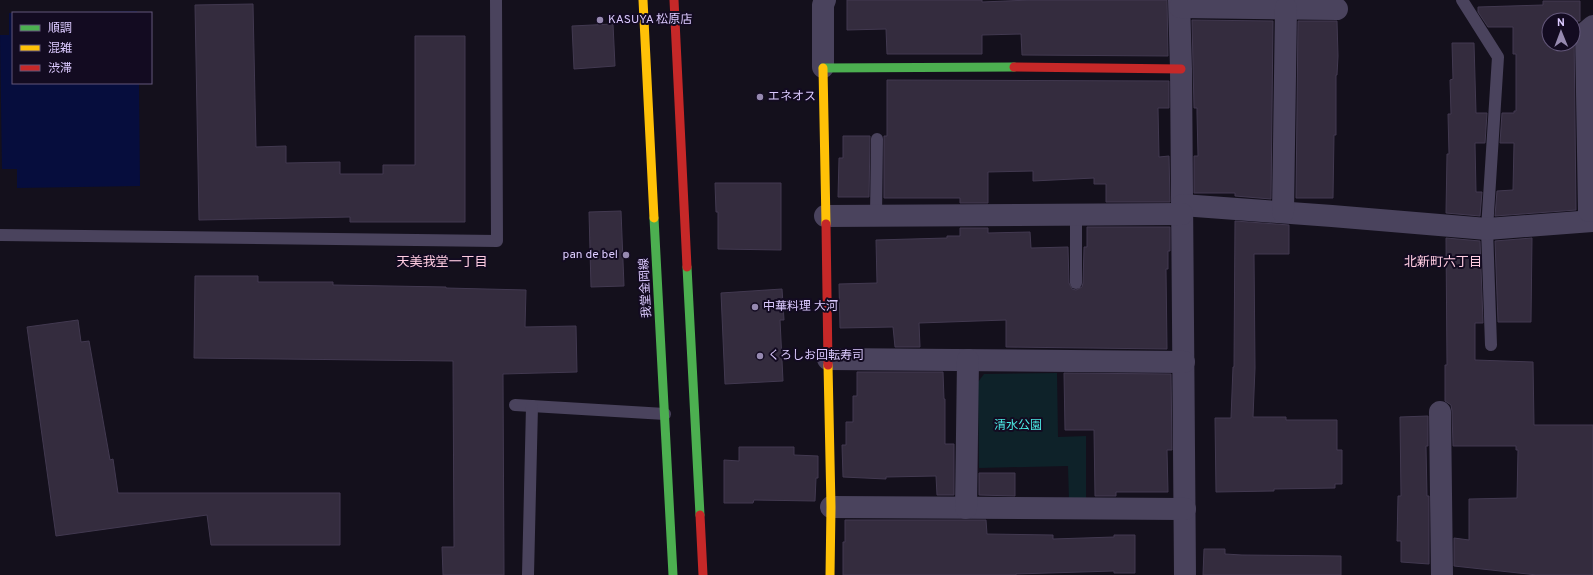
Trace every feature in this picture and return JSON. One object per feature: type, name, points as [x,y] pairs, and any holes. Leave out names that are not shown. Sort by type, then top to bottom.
[{"type":"main road","name":"我堂金岡線","points":[[643,0],[673,575]]},
{"type":"main road","points":[[674,0],[704,575]]},
{"type":"main road","points":[[830,575],[831,507],[823,67],[1181,69]]},
{"type":"street","points":[[823,67],[823,5],[825,0]]},
{"type":"street","points":[[1185,575],[1181,69],[1179,4],[1337,9]]},
{"type":"street","points":[[1283,212],[1286,8]]},
{"type":"street","points":[[825,216],[1076,215],[1182,210],[1283,212],[1487,229],[1591,216],[1586,32],[1593,26]]},
{"type":"street","points":[[828,359],[1184,362]]},
{"type":"street","points":[[966,508],[968,360]]},
{"type":"street","points":[[1440,412],[1442,575]]},
{"type":"street","points":[[831,507],[1185,509]]},
{"type":"lane","points":[[0,235],[497,241],[496,0]]},
{"type":"lane","points":[[1462,0],[1498,57],[1487,229],[1491,345]]},
{"type":"lane","points":[[876,139],[876,216]]},
{"type":"lane","points":[[1076,215],[1076,283]]},
{"type":"lane","points":[[515,404],[665,414]]},
{"type":"lane","points":[[528,575],[532,406]]},
{"type":"green space","name":"清水公園","points":[[1057,373],[1058,437],[1086,436],[1086,499],[1069,500],[1068,466],[979,468],[978,382],[984,374]]},
{"type":"shaded area","points":[[137,11],[137,12],[73,12]]},
{"type":"shaded area","points":[[9,13],[12,13],[12,84],[139,84],[140,186],[17,188],[17,169],[2,169],[0,35],[9,35]]},
{"type":"building","points":[[847,0],[982,0],[982,2],[1030,0],[1167,0],[1168,56],[1022,55],[1021,34],[982,35],[982,54],[887,54],[886,29],[847,30]]},
{"type":"building","points":[[1543,1],[1580,1],[1580,12],[1541,12],[1541,52],[1574,52],[1576,210],[1495,216],[1497,191],[1513,190],[1514,143],[1500,143],[1502,113],[1514,113],[1514,111],[1516,111],[1516,54],[1513,54],[1513,27],[1488,27],[1478,12],[1478,7],[1543,5]]},
{"type":"building","points":[[253,4],[256,147],[286,146],[286,163],[340,162],[340,174],[383,174],[383,165],[415,165],[415,36],[465,36],[465,222],[350,222],[350,217],[199,220],[195,5]]},
{"type":"building","points":[[1192,20],[1273,21],[1271,199],[1235,196],[1235,193],[1194,193],[1194,156],[1198,156],[1197,108],[1194,108]]},
{"type":"building","points":[[1298,21],[1337,21],[1338,56],[1336,75],[1336,135],[1334,135],[1333,198],[1296,198]]},
{"type":"building","points":[[613,24],[615,66],[574,69],[572,26]]},
{"type":"building","points":[[1452,43],[1474,43],[1476,113],[1487,113],[1485,143],[1475,143],[1476,192],[1482,192],[1480,216],[1446,213],[1447,154],[1449,154],[1448,114],[1451,114],[1450,80],[1453,79]]},
{"type":"building","points":[[887,80],[1169,81],[1169,108],[1158,108],[1159,157],[1169,156],[1170,202],[1106,202],[1106,184],[1094,184],[1094,178],[1033,181],[1033,171],[988,172],[988,203],[960,203],[960,198],[884,198],[884,136],[887,136]]},
{"type":"building","points":[[843,136],[870,136],[869,197],[838,197],[839,158],[843,158]]},
{"type":"building","points":[[715,183],[781,183],[781,250],[718,249],[718,212],[716,212]]},
{"type":"building","points":[[621,211],[624,286],[591,287],[589,212]]},
{"type":"building","points":[[1235,221],[1289,225],[1289,254],[1254,254],[1255,368],[1253,417],[1286,417],[1286,420],[1337,420],[1337,450],[1342,450],[1342,484],[1335,484],[1335,488],[1216,492],[1215,418],[1231,418],[1234,367]]},
{"type":"building","points":[[1087,227],[1170,227],[1170,251],[1168,251],[1168,269],[1166,269],[1167,349],[1006,347],[1006,320],[919,323],[920,347],[895,347],[893,327],[840,328],[839,284],[877,283],[876,240],[947,238],[947,236],[960,236],[960,228],[988,228],[988,233],[1030,232],[1031,248],[1068,247],[1069,283],[1072,289],[1076,290],[1082,287],[1083,283],[1084,247],[1087,247]]},
{"type":"building","points":[[1446,238],[1480,241],[1483,323],[1475,323],[1475,360],[1533,362],[1534,425],[1593,425],[1593,575],[1537,575],[1454,566],[1454,538],[1469,540],[1469,499],[1517,498],[1518,450],[1516,450],[1516,446],[1453,446],[1451,405],[1445,401],[1445,365],[1447,365]]},
{"type":"building","points":[[1532,238],[1531,322],[1498,322],[1495,241]]},
{"type":"building","points":[[195,276],[258,276],[258,282],[333,282],[333,285],[526,290],[525,327],[576,326],[577,372],[503,374],[504,575],[443,575],[442,547],[454,547],[453,361],[194,358]]},
{"type":"building","points":[[782,289],[784,320],[780,320],[783,381],[725,384],[721,293]]},
{"type":"building","points":[[78,320],[81,342],[89,341],[110,460],[113,459],[118,493],[340,493],[340,545],[211,545],[207,515],[56,536],[27,327]]},
{"type":"building","points":[[857,372],[943,372],[945,399],[945,444],[954,444],[954,495],[937,495],[936,476],[886,477],[886,479],[843,477],[842,445],[846,445],[846,422],[853,422],[853,396],[857,396]]},
{"type":"building","points":[[1064,373],[1171,374],[1172,450],[1167,450],[1168,492],[1116,492],[1116,496],[1095,496],[1094,430],[1065,430]]},
{"type":"building","points":[[1428,416],[1428,446],[1426,446],[1427,496],[1429,496],[1429,564],[1401,562],[1401,541],[1397,541],[1398,496],[1401,496],[1400,417]]},
{"type":"building","points":[[739,447],[794,447],[794,455],[818,456],[818,478],[816,478],[815,501],[754,500],[753,503],[724,503],[724,460],[739,461]]},
{"type":"building","points":[[979,473],[1015,473],[1015,496],[979,495]]},
{"type":"building","points":[[845,520],[986,520],[987,534],[1053,535],[1053,539],[1135,535],[1135,573],[1114,573],[1114,571],[1016,575],[843,575]]},
{"type":"building","points":[[1204,549],[1225,549],[1225,554],[1242,555],[1341,556],[1341,575],[1203,575]]},
{"type":"traffic: fast","points":[[823,68],[1014,67]]},
{"type":"traffic: fast","points":[[654,218],[673,575]]},
{"type":"traffic: fast","points":[[687,267],[700,515]]},
{"type":"traffic: slow","points":[[643,0],[654,218]]},
{"type":"traffic: slow","points":[[823,68],[826,224]]},
{"type":"traffic: slow","points":[[828,365],[831,507],[830,575]]},
{"type":"traffic: jam","points":[[674,0],[687,267]]},
{"type":"traffic: jam","points":[[1014,67],[1181,69]]},
{"type":"traffic: jam","points":[[826,224],[828,365]]},
{"type":"traffic: jam","points":[[700,515],[703,575]]},
{"type":"place","name":"KASUYA 松原店","points":[[600,20]]},
{"type":"place","name":"エネオス","points":[[760,97]]},
{"type":"place","name":"pan de bel","points":[[626,255]]},
{"type":"place","name":"中華料理 大河","points":[[755,307]]},
{"type":"place","name":"くろしお回転寿司","points":[[760,356]]},
{"type":"district","name":"天美我堂一丁目","points":[[442,263]]},
{"type":"district","name":"北新町六丁目","points":[[1443,263]]}]
